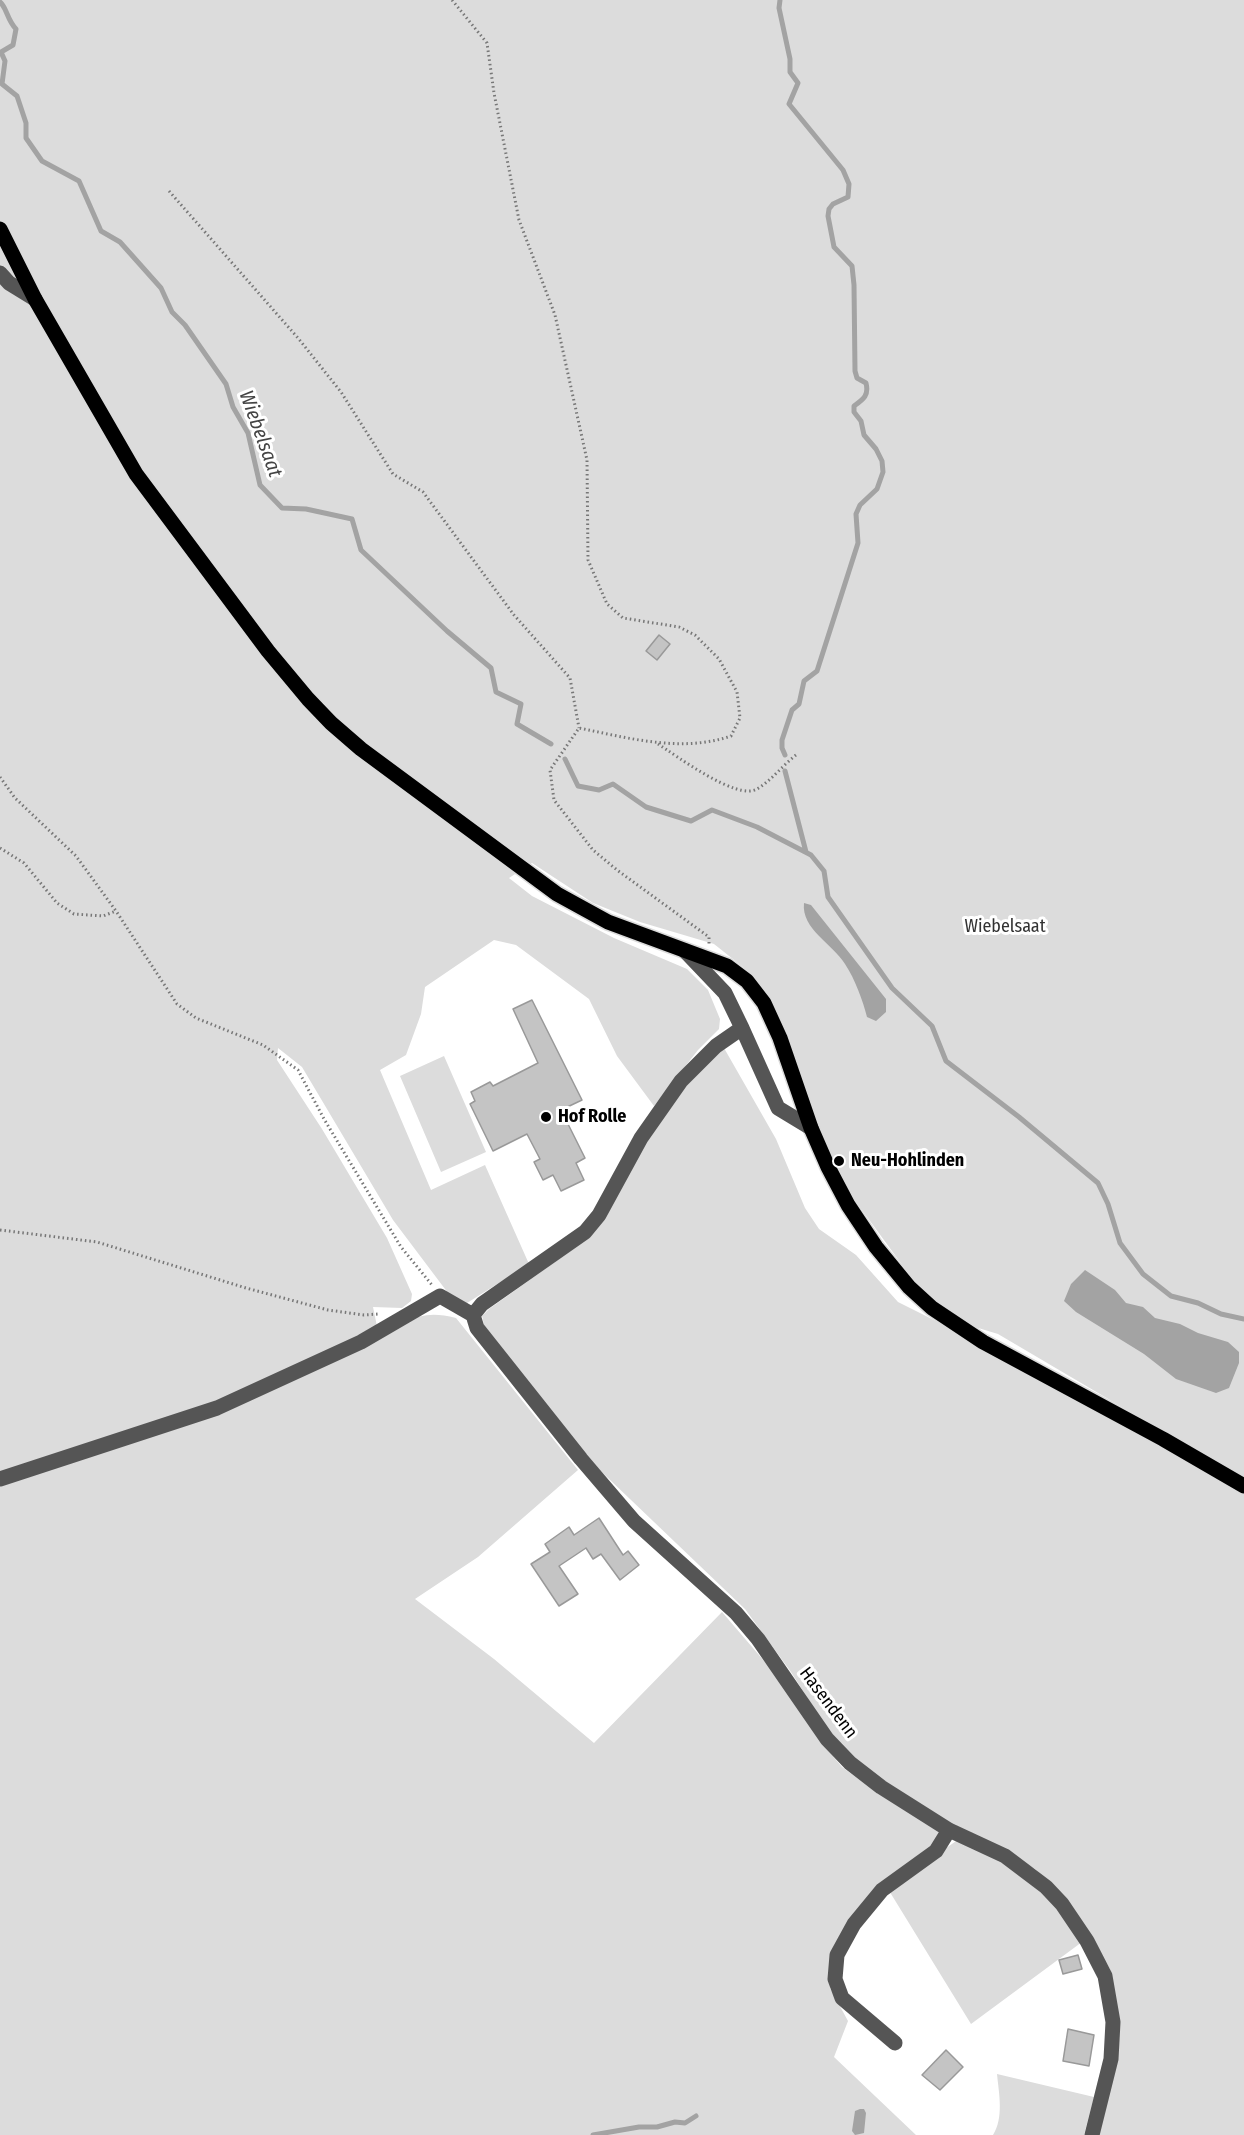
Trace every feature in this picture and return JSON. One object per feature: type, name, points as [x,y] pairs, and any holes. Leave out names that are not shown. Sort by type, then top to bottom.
[{"type":"main road","points":[[0,229],[34,299],[136,474],[268,651],[331,723],[361,749],[557,894],[608,922],[727,966],[747,981],[764,1003],[780,1038],[811,1128],[828,1167],[859,1222],[909,1287],[932,1308],[983,1342],[1163,1439],[1244,1486]]},
{"type":"street","points":[[0,273],[9,283],[34,299]]},
{"type":"street","points":[[686,951],[725,993],[778,1108],[811,1128]]},
{"type":"street","points":[[0,1479],[217,1408],[361,1342],[440,1296],[474,1315],[482,1304],[585,1232],[599,1215],[641,1138],[681,1081],[716,1047],[742,1028]]},
{"type":"street","name":"Hasendenn","points":[[474,1315],[477,1328],[581,1459],[634,1521],[736,1613],[827,1739],[850,1763],[881,1787],[949,1830],[1005,1856],[1046,1887],[1062,1904],[1087,1941],[1105,1976],[1113,2022],[1111,2059],[1092,2135]]},
{"type":"street","points":[[895,2043],[842,1998],[835,1979],[837,1955],[854,1924],[882,1890],[936,1851],[949,1830]]},
{"type":"path","points":[[452,0],[487,43],[494,93],[519,220],[555,315],[587,460],[588,560],[607,604],[623,618],[679,627],[695,635],[718,658],[737,692],[740,718],[731,736],[717,741],[656,744],[579,728]]},
{"type":"path","points":[[169,191],[298,338],[341,392],[393,474],[423,492],[514,615],[570,678],[579,728],[550,770],[554,800],[592,850],[709,937],[709,958]]},
{"type":"path","points":[[656,744],[724,785],[742,792],[756,790],[796,755]]},
{"type":"path","points":[[0,777],[15,798],[76,856],[116,911],[177,1004],[196,1018],[262,1045],[298,1070],[324,1119],[401,1247],[440,1296]]},
{"type":"path","points":[[0,848],[24,862],[57,903],[74,914],[103,916],[116,911]]},
{"type":"path","points":[[0,1230],[97,1242],[246,1288],[328,1310],[364,1314],[383,1313]]},
{"type":"green space","points":[[0,0],[1244,0],[1244,1479],[998,1334],[975,1327],[922,1292],[848,1191],[818,1126],[788,1035],[771,998],[743,967],[714,944],[640,922],[593,903],[532,863],[509,878],[532,896],[614,938],[687,969],[708,990],[720,1019],[719,1029],[698,1050],[654,1106],[617,1056],[589,999],[516,945],[494,940],[425,987],[421,1014],[406,1055],[380,1070],[431,1190],[485,1165],[529,1264],[467,1303],[457,1301],[448,1293],[393,1220],[302,1067],[278,1048],[277,1060],[322,1129],[387,1238],[412,1294],[411,1301],[402,1308],[373,1307],[379,1336],[415,1318],[434,1315],[456,1318],[578,1470],[478,1557],[415,1599],[494,1659],[594,1743],[722,1612],[771,1669],[820,1741],[842,1767],[875,1791],[941,1830],[933,1848],[854,1917],[830,1988],[848,2021],[834,2057],[916,2135],[0,2135]]},
{"type":"green space","points":[[724,1048],[776,1139],[805,1208],[819,1229],[856,1255],[898,1302],[976,1341],[1244,1492],[1244,2135],[1099,2135],[1120,2022],[1110,1969],[1071,1906],[1035,1869],[947,1822],[882,1782],[831,1735],[791,1672],[745,1609],[585,1456],[486,1333],[482,1316],[489,1309],[590,1237],[614,1201],[655,1124],[683,1090]]},
{"type":"green space","points":[[444,1056],[486,1152],[441,1172],[400,1076]]},
{"type":"green space","points":[[959,1839],[988,1853],[1045,1892],[1082,1942],[971,2024],[888,1889]]},
{"type":"green space","points":[[997,2074],[1094,2097],[1084,2135],[993,2135],[1000,2114]]},
{"type":"shaded area","points":[[804,903],[811,905],[886,999],[886,1012],[876,1021],[867,1017],[858,990],[845,964],[807,921]]},
{"type":"shaded area","points":[[1085,1270],[1115,1290],[1126,1303],[1143,1307],[1155,1318],[1180,1324],[1198,1333],[1228,1342],[1239,1352],[1239,1363],[1229,1388],[1216,1393],[1176,1379],[1144,1354],[1076,1312],[1064,1301],[1071,1284]]},
{"type":"shaded area","points":[[864,2109],[866,2113],[864,2133],[855,2135],[852,2131],[855,2111]]},
{"type":"building","points":[[659,635],[670,644],[657,660],[646,651]]},
{"type":"building","points":[[532,1000],[582,1100],[561,1110],[585,1158],[576,1163],[584,1180],[561,1191],[553,1175],[543,1180],[534,1162],[540,1159],[527,1134],[493,1151],[470,1104],[475,1101],[471,1092],[490,1082],[493,1086],[538,1063],[513,1009]]},
{"type":"building","points":[[599,1518],[623,1555],[628,1551],[639,1565],[620,1580],[601,1554],[593,1559],[586,1548],[559,1566],[578,1594],[559,1606],[531,1564],[550,1552],[545,1544],[569,1527],[574,1535]]},
{"type":"building","points":[[1078,1955],[1082,1969],[1063,1974],[1059,1960]]},
{"type":"building","points":[[1068,2029],[1094,2035],[1089,2066],[1063,2061]]},
{"type":"building","points":[[946,2050],[963,2067],[940,2090],[922,2075]]},
{"type":"waterway","points":[[780,0],[779,8],[790,59],[790,72],[798,83],[789,104],[843,170],[849,184],[848,197],[833,204],[828,216],[834,247],[852,266],[855,371],[857,378],[866,383],[867,387],[865,396],[854,406],[854,412],[861,421],[864,435],[876,449],[882,461],[883,472],[877,489],[860,505],[856,514],[858,543],[817,671],[804,681],[799,704],[792,710],[782,740],[785,755]]},
{"type":"waterway","name":"Wiebelsaat","points":[[0,2],[16,29],[13,45],[1,52],[5,61],[2,84],[17,96],[26,123],[26,138],[42,161],[79,181],[101,231],[120,242],[161,288],[172,312],[185,325],[226,384],[233,407],[248,433],[260,485],[282,508],[306,509],[352,519],[361,550],[447,631],[491,668],[496,692],[521,704],[517,724],[551,744]]},
{"type":"waterway","name":"Wiebelsaat","points":[[565,759],[578,786],[599,790],[613,784],[646,807],[691,821],[712,810],[757,827],[811,855],[824,871],[828,897],[892,988],[932,1026],[946,1061],[1019,1117],[1098,1183],[1108,1204],[1120,1243],[1143,1274],[1171,1296],[1198,1303],[1221,1314],[1244,1319]]},
{"type":"waterway","points":[[785,771],[806,852]]},
{"type":"waterway","points":[[593,2135],[639,2127],[657,2127],[675,2122],[685,2123],[696,2116]]},
{"type":"place","name":"Hof Rolle","points":[[546,1117]]},
{"type":"place","name":"Neu-Hohlinden","points":[[839,1161]]}]
